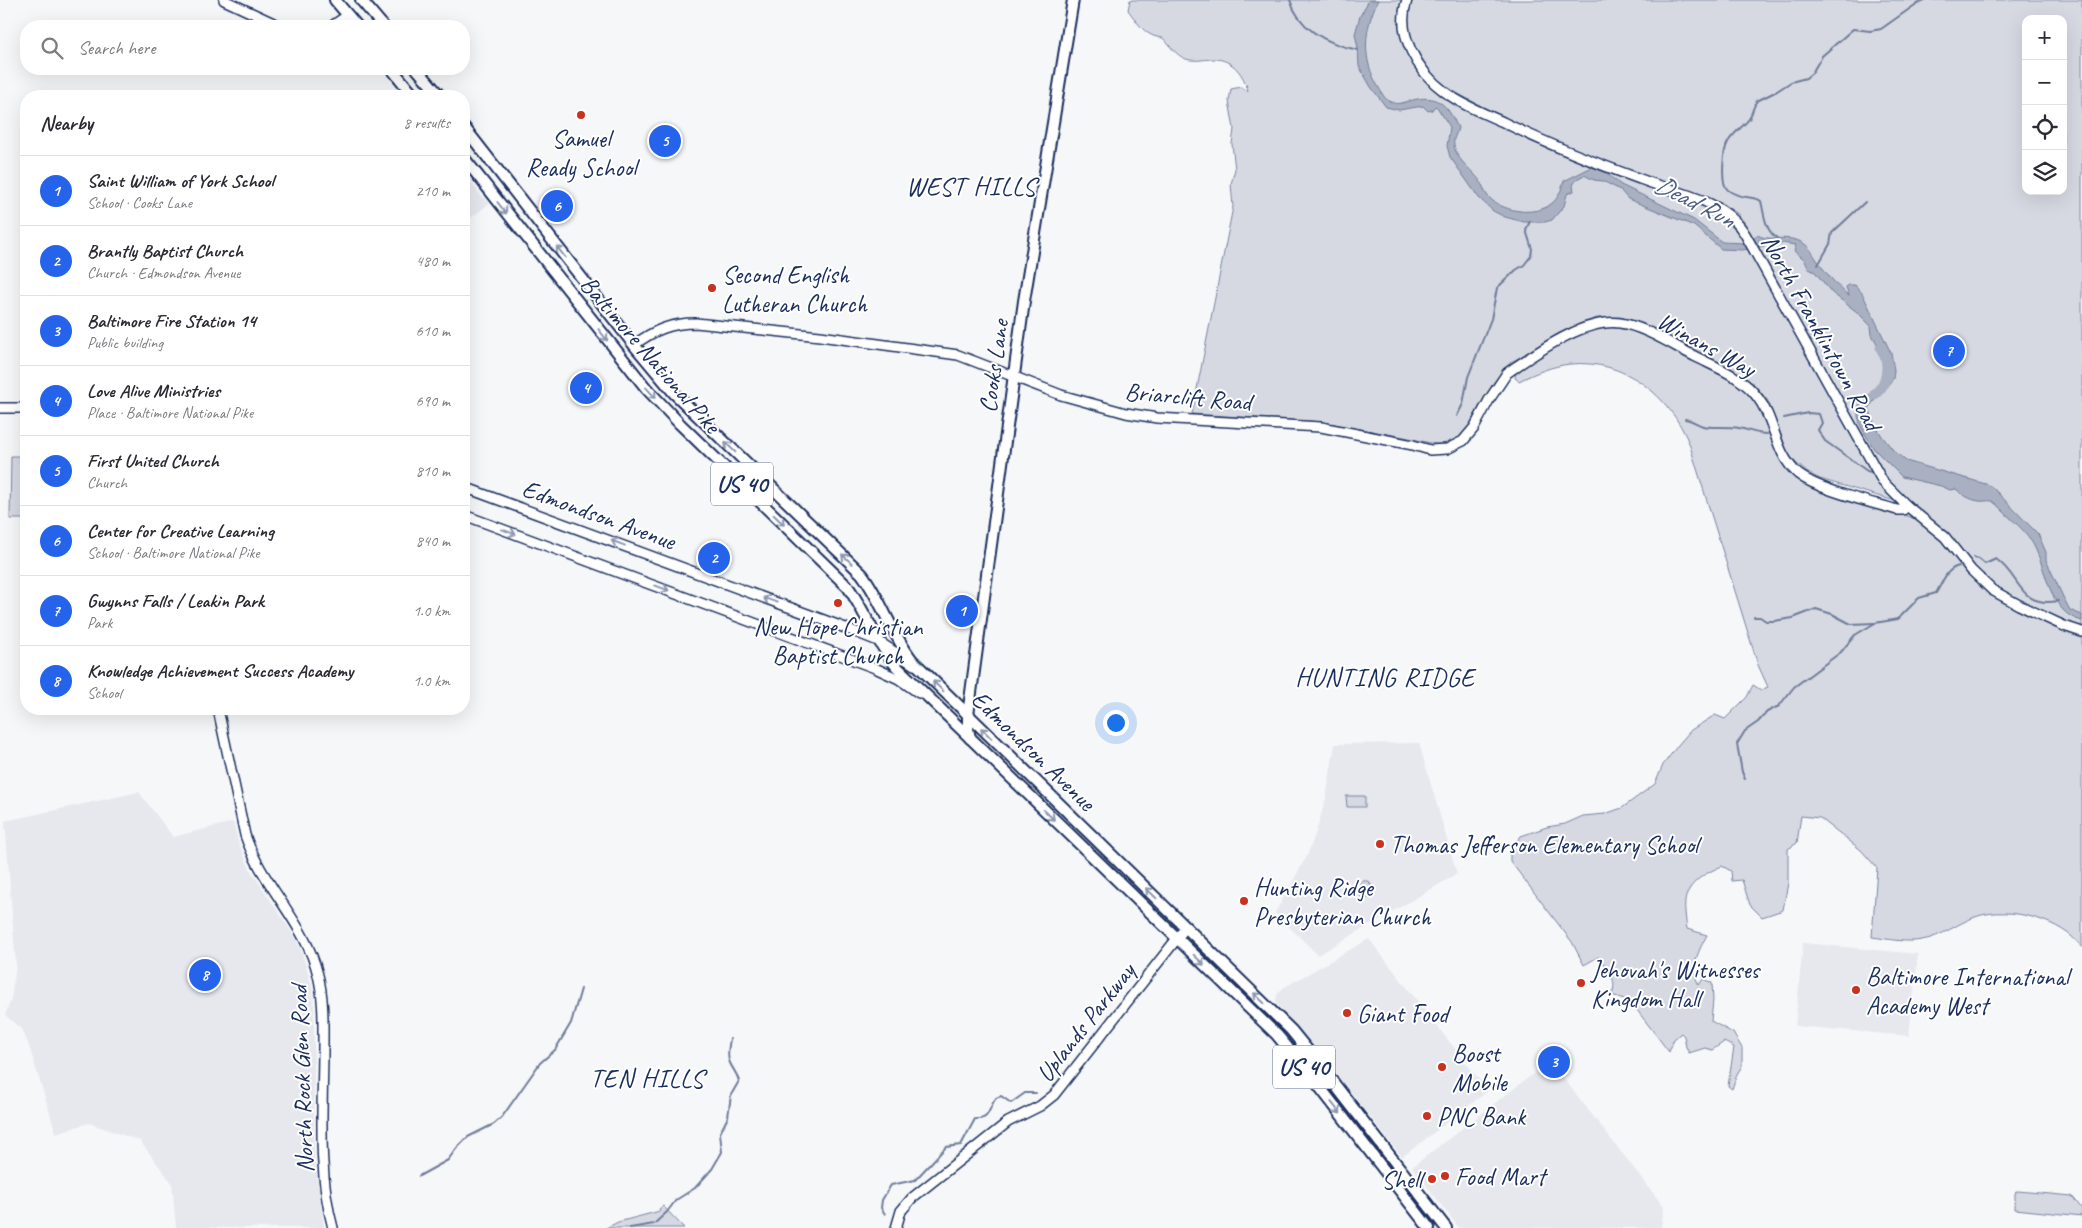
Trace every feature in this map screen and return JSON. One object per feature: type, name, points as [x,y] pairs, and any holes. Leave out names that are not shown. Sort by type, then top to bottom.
[{"type":"main road","points":[[335,0],[352,20]]},
{"type":"main road","points":[[360,0],[378,20]]},
{"type":"main road","name":"Cooks Lane","points":[[971,740],[968,729],[968,715],[1013,375],[1073,0]]},
{"type":"main road","points":[[397,75],[409,90]]},
{"type":"main road","points":[[423,75],[435,90]]},
{"type":"main road","name":"Baltimore National Pike","points":[[470,135],[634,345],[686,405],[862,574],[877,598],[904,650],[922,671]]},
{"type":"main road","name":"Baltimore National Pike","points":[[470,166],[619,356],[652,394],[848,587],[864,612],[878,641],[897,667],[932,703]]},
{"type":"main road","name":"Edmondson Avenue","points":[[922,671],[1186,926],[1293,1033],[1446,1228]]},
{"type":"main road","name":"Edmondson Avenue","points":[[932,703],[1277,1035],[1429,1228]]},
{"type":"street","points":[[224,0],[267,20]]},
{"type":"street","name":"North Franklintown Road","points":[[1407,0],[1404,22],[1409,46],[1429,78],[1445,92],[1483,113],[1587,160],[1710,204],[1727,212],[1741,227],[1755,251],[1874,468],[1903,507],[1938,530],[1971,570],[1992,590],[2019,605],[2064,626],[2082,632]]},
{"type":"street","points":[[341,20],[348,15]]},
{"type":"street","name":"Briarclift Road","points":[[634,345],[662,328],[681,323],[696,323],[936,351],[967,358],[1061,395],[1126,413],[1157,418],[1320,427],[1414,445],[1430,450],[1447,449],[1464,441],[1474,428],[1489,400]]},
{"type":"street","name":"Winans Way","points":[[1489,400],[1507,374],[1521,363],[1584,327],[1606,323],[1621,323],[1652,335],[1743,382],[1760,399],[1781,453],[1790,466],[1811,482],[1903,507]]},
{"type":"street","points":[[0,408],[20,408]]},
{"type":"street","name":"Edmondson Avenue","points":[[470,489],[878,641],[922,671]]},
{"type":"street","name":"Edmondson Avenue","points":[[470,517],[875,668],[899,679],[932,703]]},
{"type":"street","name":"North Rock Glen Road","points":[[219,715],[245,835],[251,854],[309,946],[318,975],[323,1012],[324,1172],[326,1203],[333,1228]]},
{"type":"street","name":"Uplands Parkway","points":[[896,1228],[901,1211],[912,1198],[1002,1126],[1040,1106],[1054,1095],[1186,926]]},
{"type":"shaded area","points":[[1130,0],[1404,0],[1405,42],[1445,95],[1709,207],[1733,220],[1896,499],[1895,501],[1820,479],[1808,473],[1788,453],[1768,401],[1754,384],[1734,370],[1661,332],[1641,323],[1620,317],[1597,318],[1579,324],[1511,362],[1494,382],[1467,431],[1458,439],[1446,444],[1435,444],[1323,422],[1192,414],[1233,207],[1231,184],[1235,169],[1232,144],[1234,129],[1229,101],[1231,89],[1241,87],[1248,91],[1244,79],[1237,69],[1227,62],[1214,59],[1190,60],[1183,58],[1163,38],[1147,32],[1128,10]]},
{"type":"shaded area","points":[[1411,0],[2082,0],[2082,627],[2053,618],[2023,604],[1996,586],[1973,566],[1946,532],[1885,477],[1746,225],[1738,214],[1721,203],[1601,161],[1512,122],[1447,88],[1433,75],[1412,43],[1407,19]]},
{"type":"shaded area","points":[[470,181],[482,197],[490,203],[470,218]]},
{"type":"shaded area","points":[[1608,327],[1630,330],[1642,335],[1733,380],[1745,389],[1762,411],[1773,444],[1786,466],[1821,490],[1914,518],[1932,528],[1981,584],[2082,634],[2082,948],[2074,938],[2049,923],[2020,914],[2005,913],[1991,913],[1978,916],[1937,936],[1922,940],[1903,941],[1872,937],[1877,868],[1861,850],[1820,818],[1801,816],[1797,843],[1788,849],[1788,883],[1783,910],[1762,917],[1750,905],[1742,880],[1732,881],[1731,871],[1722,866],[1704,875],[1694,883],[1685,901],[1687,929],[1707,935],[1696,959],[1695,972],[1699,985],[1703,979],[1712,983],[1711,1021],[1733,1033],[1742,1048],[1742,1066],[1732,1089],[1728,1086],[1734,1047],[1724,1042],[1712,1050],[1705,1048],[1689,1053],[1684,1036],[1681,1033],[1674,1039],[1669,1052],[1630,1001],[1612,995],[1614,989],[1613,979],[1598,957],[1584,965],[1572,942],[1510,861],[1510,849],[1521,836],[1547,827],[1565,824],[1583,816],[1605,814],[1622,808],[1655,784],[1663,765],[1691,730],[1715,715],[1725,719],[1747,697],[1753,685],[1761,690],[1768,687],[1758,665],[1689,443],[1670,410],[1643,384],[1627,374],[1609,367],[1590,364],[1570,364],[1544,370],[1519,381],[1515,378],[1516,372],[1560,345],[1583,334]]},
{"type":"shaded area","points":[[11,456],[20,456],[20,519],[10,519]]},
{"type":"shaded area","name":"Thomas Jefferson Elementary School","points":[[1419,743],[1457,874],[1318,955],[1275,913],[1307,856],[1316,832],[1326,798],[1335,744]]},
{"type":"shaded area","points":[[139,792],[173,837],[233,822],[239,844],[251,871],[300,947],[312,985],[314,1007],[314,1155],[324,1228],[176,1228],[172,1183],[140,1141],[89,1123],[56,1133],[28,1043],[21,1029],[5,1015],[11,999],[16,966],[5,821]]},
{"type":"shaded area","points":[[1346,796],[1365,796],[1365,807],[1347,807]]},
{"type":"shaded area","points":[[1362,881],[1369,881],[1371,886],[1373,886],[1375,895],[1366,899],[1362,898],[1359,885]]},
{"type":"shaded area","points":[[1369,939],[1488,1091],[1402,1157],[1276,1001],[1277,994],[1283,988]]},
{"type":"shaded area","name":"Baltimore International Academy West","points":[[1803,943],[1918,954],[1909,1036],[1795,1026]]},
{"type":"shaded area","points":[[1550,1061],[1664,1207],[1661,1228],[1459,1228],[1412,1167]]},
{"type":"shaded area","points":[[2018,1191],[2072,1196],[2082,1209],[2082,1216],[2015,1209],[2015,1193]]},
{"type":"shaded area","points":[[663,1206],[684,1228],[606,1228],[618,1222],[660,1211],[659,1209]]},
{"type":"water","name":"Dead Run","points":[[1369,0],[1378,0],[1367,33],[1367,55],[1373,77],[1382,94],[1389,101],[1395,103],[1426,98],[1433,99],[1445,106],[1458,128],[1454,139],[1456,152],[1480,181],[1487,195],[1493,201],[1518,211],[1544,208],[1556,199],[1564,181],[1592,167],[1605,172],[1621,185],[1694,220],[1722,242],[1744,243],[1757,235],[1768,238],[1798,240],[1809,248],[1826,273],[1849,296],[1846,287],[1855,285],[1862,293],[1891,353],[1894,370],[1893,379],[1869,407],[1874,423],[1882,436],[1893,450],[1906,461],[1989,485],[1993,488],[2038,534],[2046,552],[2046,560],[2064,599],[2070,610],[2082,615],[2082,621],[2070,616],[2061,608],[2049,587],[2036,550],[2030,539],[1997,505],[1992,501],[1970,498],[1956,489],[1950,490],[1941,486],[1902,477],[1874,449],[1861,427],[1858,407],[1864,398],[1880,388],[1885,381],[1888,373],[1885,357],[1872,335],[1871,326],[1857,312],[1832,293],[1815,272],[1809,269],[1804,259],[1794,251],[1796,245],[1768,241],[1764,246],[1743,250],[1721,249],[1694,226],[1628,199],[1620,190],[1603,181],[1594,180],[1584,175],[1577,179],[1573,185],[1574,191],[1567,194],[1564,206],[1552,220],[1524,222],[1505,217],[1493,211],[1479,198],[1450,157],[1447,146],[1450,127],[1437,107],[1435,106],[1432,110],[1428,111],[1423,106],[1399,110],[1386,107],[1371,87],[1359,66],[1355,34],[1360,16]]},
{"type":"waterway","points":[[1290,0],[1301,20],[1316,34],[1336,44],[1358,50]]},
{"type":"waterway","points":[[1777,238],[1767,226],[1761,201],[1737,195],[1725,187],[1723,167],[1728,142],[1749,119],[1757,101],[1791,82],[1806,78],[1812,73],[1822,56],[1853,29],[1870,31],[1881,29],[1915,5],[1927,0]]},
{"type":"waterway","points":[[1818,265],[1830,244],[1832,233],[1865,202]]},
{"type":"waterway","points":[[1457,416],[1463,404],[1468,377],[1491,319],[1497,288],[1524,265],[1531,256],[1532,249],[1526,230],[1530,221]]},
{"type":"waterway","name":"Dead Run","points":[[1875,394],[1883,385],[1887,372],[1886,360],[1881,348]]},
{"type":"waterway","points":[[1784,418],[1808,413],[1819,414],[1822,423],[1818,430],[1825,441],[1871,472]]},
{"type":"waterway","points":[[1685,419],[1706,427],[1735,427],[1767,434]]},
{"type":"waterway","points":[[1974,558],[1979,559],[1985,564],[1996,559],[2011,574],[2028,596],[2035,600],[2045,602],[2058,601]]},
{"type":"waterway","points":[[1745,779],[1737,744],[1745,731],[1758,722],[1767,712],[1779,706],[1794,687],[1841,652],[1855,635],[1875,623],[1898,619],[1919,598],[1936,593],[1948,573],[1959,566]]},
{"type":"waterway","points":[[1754,617],[1760,617],[1766,621],[1774,621],[1793,618],[1816,609],[1832,614],[1851,624],[1874,623]]},
{"type":"waterway","points":[[419,1176],[448,1160],[468,1137],[494,1124],[502,1117],[540,1063],[555,1050],[571,1023],[581,989]]},
{"type":"waterway","points":[[630,1228],[654,1224],[676,1200],[695,1188],[712,1169],[722,1152],[720,1133],[728,1117],[731,1095],[739,1081],[728,1057],[730,1039]]},
{"type":"waterway","points":[[885,1214],[881,1208],[882,1200],[891,1185],[915,1180],[946,1147],[961,1145],[975,1119],[984,1118],[996,1098],[1001,1096],[1011,1103],[1025,1093],[1036,1093]]},
{"type":"place","name":"Samuel Ready School","points":[[581,115]]},
{"type":"place","name":"First United Church","points":[[665,141]]},
{"type":"place","name":"Center for Creative Learning","points":[[557,206]]},
{"type":"place","name":"Second English Lutheran Church","points":[[712,288]]},
{"type":"place","name":"Gwynns Falls / Leakin Park","points":[[1949,351]]},
{"type":"place","name":"Love Alive Ministries","points":[[586,388]]},
{"type":"place","name":"Brantly Baptist Church","points":[[714,558]]},
{"type":"place","name":"New Hope Christian Baptist Church","points":[[838,603]]},
{"type":"place","name":"Saint William of York School","points":[[962,611]]},
{"type":"place","name":"Thomas Jefferson Elementary School","points":[[1380,844]]},
{"type":"place","name":"Hunting Ridge Presbyterian Church","points":[[1244,901]]},
{"type":"place","name":"Knowledge Achievement Success Academy","points":[[205,975]]},
{"type":"place","name":"Jehovah's Witnesses Kingdom Hall","points":[[1581,983]]},
{"type":"place","name":"Baltimore International Academy West","points":[[1856,990]]},
{"type":"place","name":"Giant Food","points":[[1347,1013]]},
{"type":"place","name":"Baltimore Fire Station 14","points":[[1554,1062]]},
{"type":"place","name":"Boost Mobile","points":[[1442,1067]]},
{"type":"place","name":"PNC Bank","points":[[1427,1116]]},
{"type":"place","name":"Food Mart","points":[[1445,1176]]},
{"type":"place","name":"Shell","points":[[1432,1179]]},
{"type":"district","name":"WEST HILLS","points":[[971,186]]},
{"type":"district","name":"HUNTING RIDGE","points":[[1385,677]]},
{"type":"district","name":"TEN HILLS","points":[[647,1078]]}]
